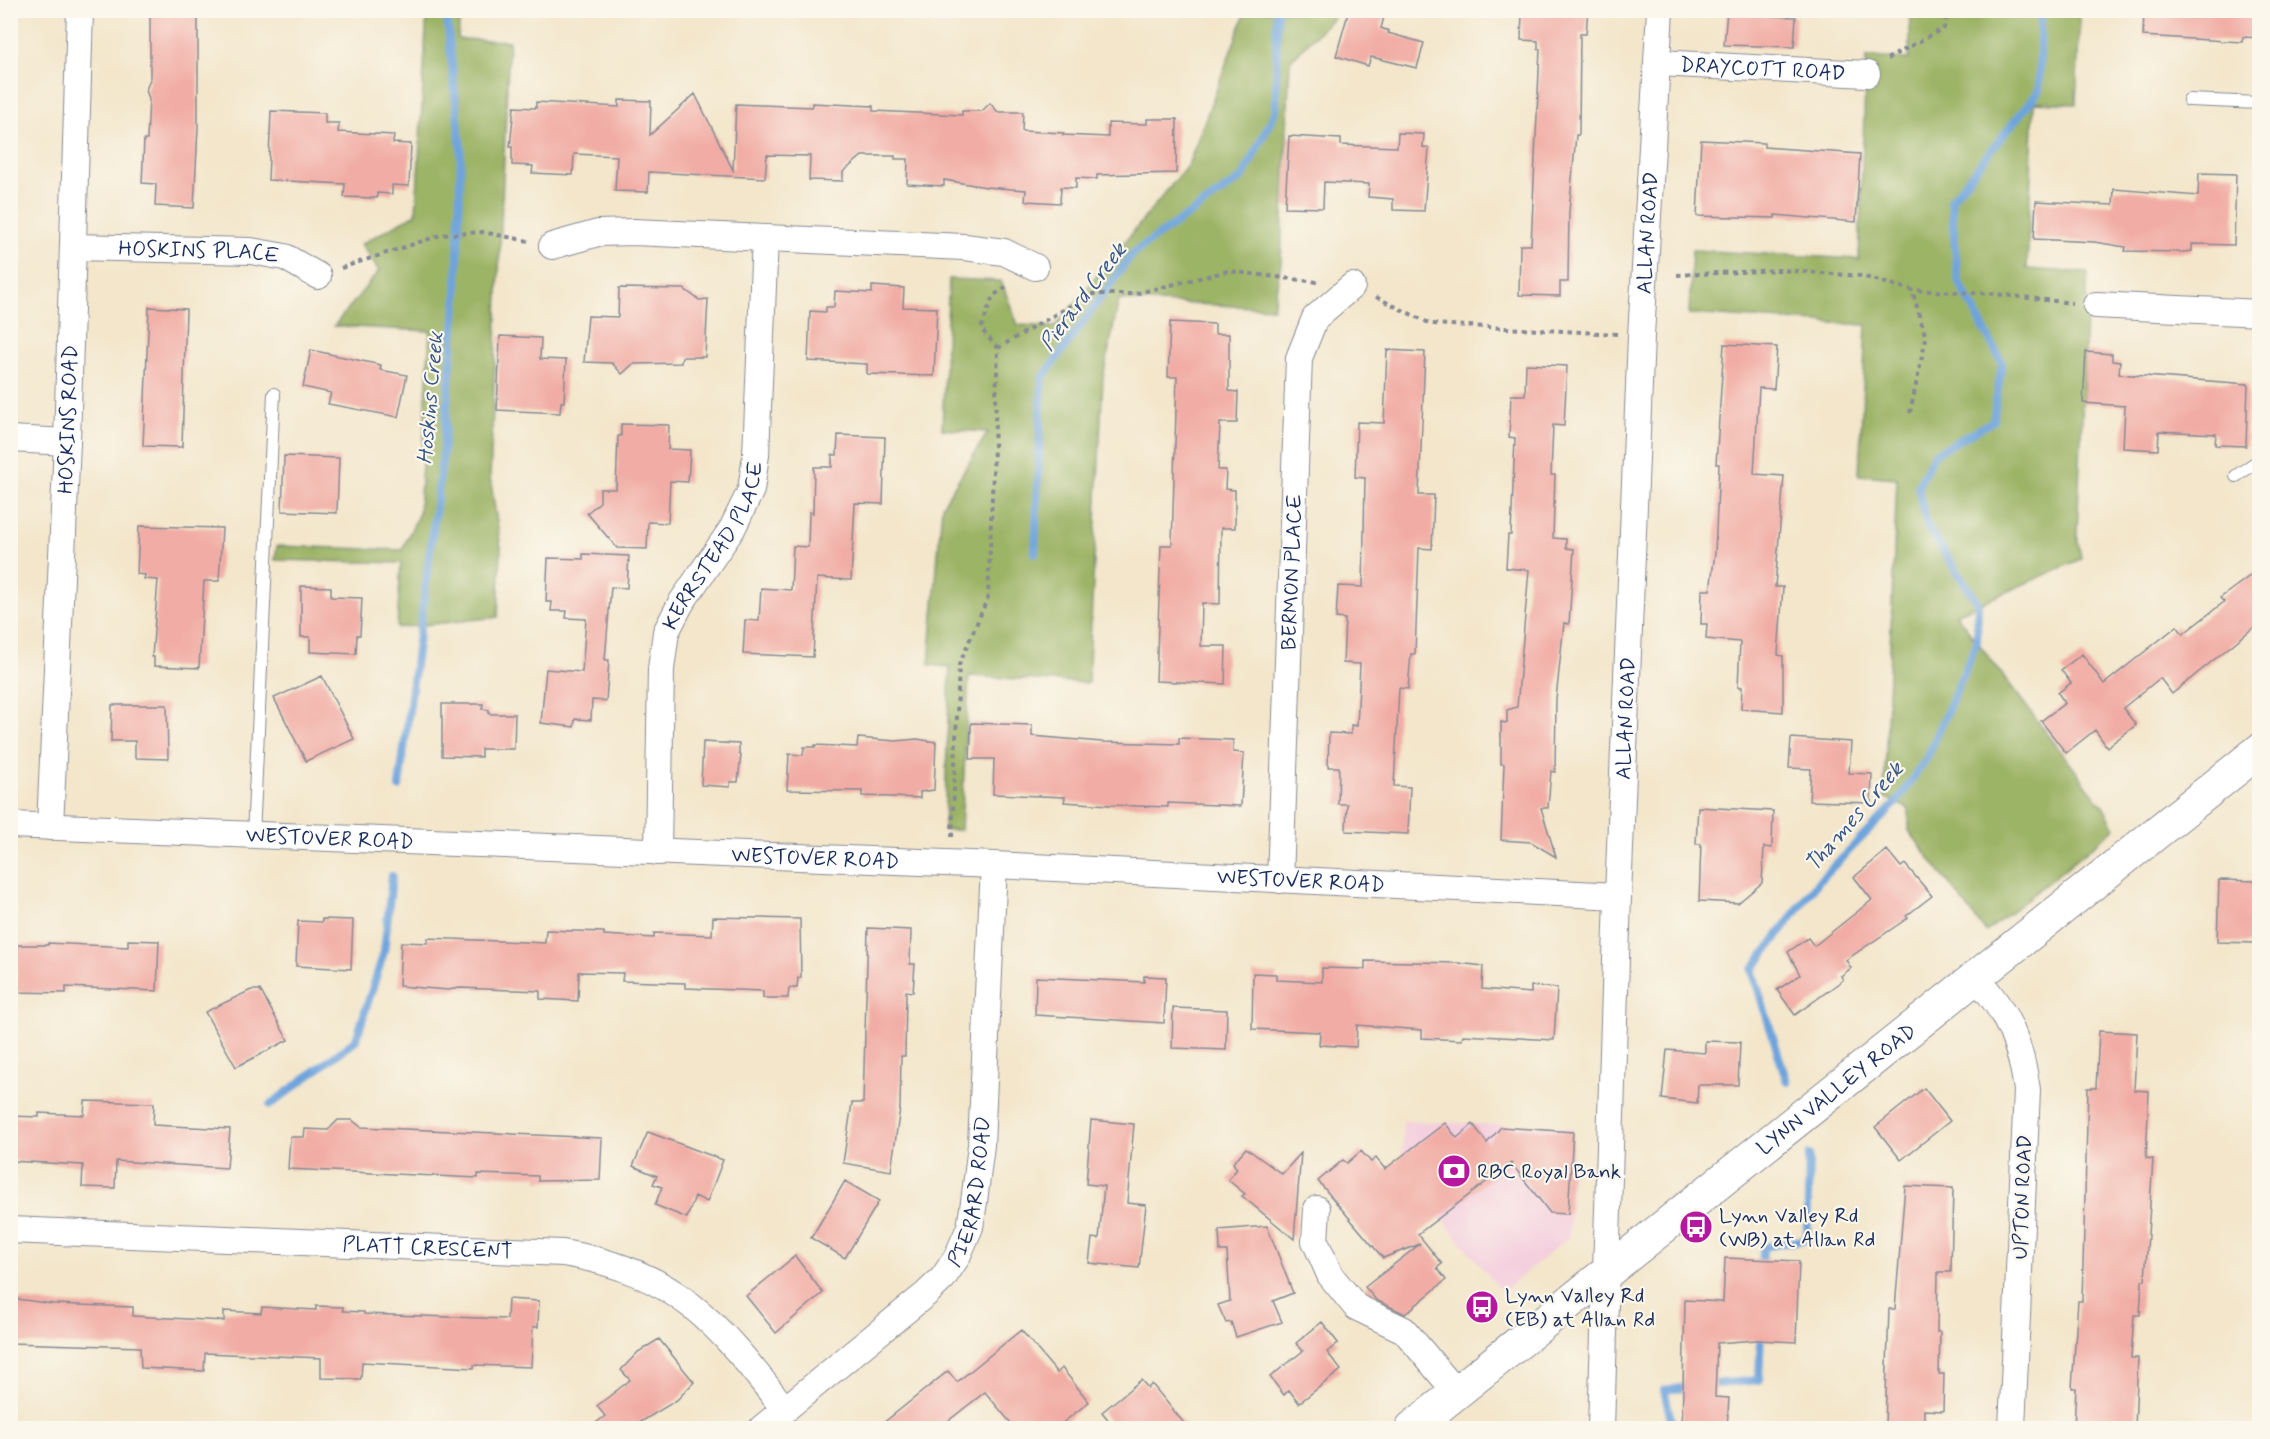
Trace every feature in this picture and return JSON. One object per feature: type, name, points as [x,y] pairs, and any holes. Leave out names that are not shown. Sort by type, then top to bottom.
[{"type":"street","name":"HOSKINS ROAD","points":[[50,827],[67,442],[80,10]]},
{"type":"street","name":"ALLAN ROAD","points":[[1601,1428],[1618,896],[1641,336],[1660,10]]},
{"type":"street","name":"DRAYCOTT ROAD","points":[[1658,63],[1867,74]]},
{"type":"street","points":[[552,246],[598,233],[634,232],[964,247],[1004,252],[1035,267]]},
{"type":"street","name":"KERRSTEAD PLACE","points":[[658,852],[661,669],[666,632],[681,603],[732,529],[752,490],[756,455],[765,238]]},
{"type":"street","name":"HOSKINS PLACE","points":[[73,247],[251,251],[285,257],[318,276]]},
{"type":"street","name":"BERMON PLACE","points":[[1280,880],[1299,358],[1315,318],[1352,286]]},
{"type":"street","points":[[2096,306],[2258,313]]},
{"type":"street","points":[[10,439],[67,442]]},
{"type":"street","name":"LYNN VALLEY ROAD","points":[[1412,1428],[1977,979],[2064,904],[2259,750]]},
{"type":"street","name":"WESTOVER ROAD","points":[[10,825],[994,865],[1618,896]]},
{"type":"street","name":"PIERARD ROAD","points":[[762,1428],[935,1286],[957,1257],[970,1227],[979,1172],[994,865]]},
{"type":"street","name":"UPTON ROAD","points":[[1977,979],[1990,993],[2023,1057],[2026,1090],[2012,1428]]},
{"type":"street","points":[[1317,1209],[1314,1241],[1330,1275],[1356,1307],[1404,1330],[1456,1392]]},
{"type":"street","name":"PLATT CRESCENT","points":[[10,1230],[563,1253],[603,1260],[657,1281],[684,1298],[710,1320],[785,1410]]},
{"type":"lane","points":[[2189,100],[2259,103]]},
{"type":"lane","points":[[2258,313],[2259,287]]},
{"type":"lane","points":[[253,836],[274,394]]},
{"type":"lane","points":[[2236,476],[2258,461],[2259,453]]},
{"type":"path","points":[[1867,74],[1897,52],[1944,28],[1948,10]]},
{"type":"path","points":[[318,276],[441,235],[482,232],[552,246]]},
{"type":"path","points":[[951,864],[959,665],[988,597],[998,348],[981,329],[993,296],[1035,267]]},
{"type":"path","points":[[998,348],[1090,294],[1134,294],[1228,271],[1352,286],[1431,324],[1641,336]]},
{"type":"path","points":[[1677,275],[1792,271],[1861,276],[1912,290],[1995,294],[2096,306]]},
{"type":"path","points":[[1910,413],[1926,338],[1912,290]]},
{"type":"shaded area","points":[[1403,1121],[1573,1128],[1569,1237],[1502,1292],[1402,1169]]},
{"type":"green space","points":[[427,11],[460,11],[458,39],[509,41],[490,477],[501,548],[498,617],[397,628],[401,563],[275,560],[277,546],[402,550],[419,513],[430,331],[334,326],[379,271],[361,244],[416,214]]},
{"type":"green space","points":[[1246,11],[1340,11],[1290,61],[1281,263],[1273,308],[1119,300],[1103,377],[1088,683],[969,676],[961,830],[944,830],[950,667],[929,665],[942,506],[988,432],[942,429],[949,279],[1001,281],[1018,325],[1055,327],[1188,165]]},
{"type":"green space","points":[[1911,11],[2080,11],[2076,104],[2034,102],[2027,269],[2088,273],[2077,534],[2081,559],[1956,614],[2104,808],[2115,828],[1986,932],[1909,831],[1909,809],[1884,797],[1897,478],[1859,475],[1866,325],[1689,314],[1692,250],[1859,259],[1866,57],[1909,59]]},
{"type":"building","points":[[150,10],[198,10],[198,127],[194,208],[155,206],[156,184],[142,183],[149,99],[146,90],[150,79]]},
{"type":"building","points":[[1349,10],[1361,10],[1384,17],[1381,28],[1389,31],[1388,33],[1424,43],[1417,68],[1371,57],[1368,66],[1336,56]]},
{"type":"building","points":[[1522,10],[1588,10],[1586,34],[1580,34],[1579,135],[1576,135],[1569,212],[1568,282],[1560,282],[1560,296],[1519,295],[1520,245],[1531,245],[1540,49],[1538,49],[1538,41],[1521,40]]},
{"type":"building","points":[[1727,10],[1773,10],[1773,16],[1796,17],[1794,47],[1724,45]]},
{"type":"building","points":[[2144,10],[2259,10],[2259,38],[2243,37],[2242,42],[2143,36]]},
{"type":"building","points":[[695,94],[733,170],[736,104],[812,107],[812,103],[873,106],[873,111],[962,115],[962,111],[982,111],[990,103],[998,112],[1023,112],[1022,131],[1064,133],[1063,135],[1108,137],[1108,123],[1147,124],[1147,119],[1177,119],[1176,173],[1097,175],[1097,179],[1076,178],[1076,188],[1061,187],[1060,203],[1025,201],[1026,190],[986,187],[944,180],[944,186],[907,184],[908,159],[895,159],[895,156],[862,156],[843,172],[843,181],[809,180],[810,156],[767,155],[765,178],[649,172],[648,192],[615,191],[617,156],[574,154],[573,175],[532,173],[533,166],[512,165],[512,147],[510,147],[514,107],[536,108],[536,102],[619,107],[619,100],[651,101],[650,135]]},
{"type":"building","points":[[271,111],[325,113],[325,123],[339,123],[338,132],[394,135],[393,143],[411,144],[409,186],[392,185],[392,194],[377,193],[377,198],[344,197],[345,184],[268,180]]},
{"type":"building","points":[[1398,133],[1424,134],[1423,147],[1429,148],[1424,211],[1393,210],[1393,199],[1368,197],[1369,184],[1324,182],[1323,208],[1285,207],[1289,136],[1341,139],[1341,145],[1397,147]]},
{"type":"building","points":[[1701,140],[1764,143],[1764,147],[1860,154],[1856,222],[1775,215],[1775,218],[1697,216]]},
{"type":"building","points":[[2199,173],[2236,174],[2234,245],[2192,244],[2192,251],[2183,252],[2125,251],[2126,247],[2094,242],[2034,239],[2036,201],[2113,205],[2114,189],[2198,196]]},
{"type":"building","points":[[872,286],[904,288],[903,307],[937,308],[934,376],[867,374],[867,364],[808,361],[810,311],[826,312],[826,307],[834,307],[835,291],[872,293]]},
{"type":"building","points":[[619,288],[684,289],[699,300],[708,299],[705,357],[682,357],[681,363],[633,364],[622,374],[612,363],[584,362],[588,316],[618,317]]},
{"type":"building","points":[[149,307],[186,309],[182,447],[143,446]]},
{"type":"building","points":[[1170,322],[1215,324],[1215,334],[1229,334],[1229,391],[1238,392],[1237,423],[1220,423],[1218,470],[1226,470],[1225,489],[1235,490],[1235,528],[1221,528],[1220,604],[1202,603],[1201,646],[1226,646],[1225,684],[1156,681],[1161,545],[1172,545],[1177,377],[1168,377]]},
{"type":"building","points":[[500,336],[541,338],[540,359],[566,360],[564,402],[561,402],[560,413],[497,410]]},
{"type":"building","points":[[1724,344],[1777,347],[1774,389],[1759,388],[1754,474],[1784,476],[1775,587],[1783,587],[1778,655],[1783,656],[1783,712],[1741,709],[1742,687],[1738,687],[1740,642],[1706,639],[1707,624],[1701,624],[1702,590],[1710,590],[1715,553],[1719,464],[1716,464]]},
{"type":"building","points":[[311,350],[381,365],[380,370],[407,375],[398,417],[328,404],[331,393],[303,387]]},
{"type":"building","points":[[1387,350],[1425,352],[1419,495],[1434,495],[1432,549],[1419,548],[1415,654],[1411,654],[1408,689],[1399,688],[1394,786],[1410,787],[1408,834],[1346,831],[1347,804],[1338,804],[1339,767],[1328,767],[1329,733],[1351,734],[1351,725],[1357,726],[1360,664],[1343,663],[1345,619],[1336,618],[1338,586],[1363,587],[1365,478],[1355,477],[1357,422],[1384,423]]},
{"type":"building","points":[[2086,352],[2112,354],[2112,361],[2120,362],[2119,374],[2248,384],[2246,446],[2215,445],[2216,434],[2159,431],[2158,450],[2123,448],[2125,406],[2083,403]]},
{"type":"building","points":[[1526,364],[1567,366],[1564,426],[1553,425],[1551,475],[1555,475],[1553,538],[1566,539],[1566,548],[1574,549],[1569,624],[1564,623],[1556,699],[1555,772],[1551,771],[1548,808],[1541,808],[1556,857],[1531,842],[1501,840],[1504,764],[1501,764],[1501,722],[1507,723],[1507,710],[1517,707],[1529,570],[1506,568],[1508,535],[1511,535],[1515,438],[1509,437],[1511,395],[1525,395]]},
{"type":"building","points":[[621,424],[669,425],[668,449],[690,450],[688,482],[670,481],[668,523],[648,522],[647,549],[617,548],[587,513],[600,502],[600,489],[616,489],[618,436],[621,436]]},
{"type":"building","points":[[838,435],[885,437],[883,504],[855,503],[851,580],[817,578],[813,657],[743,654],[745,620],[759,621],[761,588],[791,590],[793,546],[808,547],[809,512],[813,513],[814,467],[832,467],[832,455],[837,455]]},
{"type":"building","points":[[284,456],[339,458],[337,513],[282,511]]},
{"type":"building","points":[[139,526],[222,528],[219,581],[204,581],[199,668],[154,666],[154,657],[152,657],[158,580],[144,579],[145,575],[137,574]]},
{"type":"building","points":[[583,554],[629,556],[627,588],[611,587],[605,660],[609,660],[606,701],[592,700],[591,720],[575,719],[574,727],[541,723],[546,669],[582,672],[586,619],[566,618],[567,611],[551,611],[552,602],[546,602],[548,558],[583,559]]},
{"type":"building","points":[[2259,569],[2259,623],[2172,694],[2160,678],[2123,708],[2136,725],[2107,747],[2095,730],[2066,753],[2041,721],[2065,703],[2058,693],[2071,683],[2061,670],[2082,654],[2104,684],[2177,626],[2183,634],[2224,602],[2220,598]]},
{"type":"building","points":[[301,586],[331,587],[331,597],[362,598],[360,635],[357,635],[356,654],[310,652],[310,637],[301,637]]},
{"type":"building","points":[[322,676],[354,739],[306,761],[274,698]]},
{"type":"building","points":[[442,704],[483,704],[482,709],[489,710],[489,714],[515,714],[514,749],[481,749],[481,757],[442,756]]},
{"type":"building","points":[[112,705],[167,705],[168,759],[135,758],[135,741],[111,741]]},
{"type":"building","points":[[971,723],[1032,725],[1032,736],[1102,742],[1179,744],[1179,738],[1233,740],[1233,752],[1244,753],[1241,806],[1168,803],[1168,807],[1110,805],[1064,802],[1065,797],[993,794],[994,759],[970,759]]},
{"type":"building","points":[[858,738],[896,741],[917,739],[936,742],[934,790],[920,792],[920,798],[862,796],[862,791],[787,790],[789,754],[803,755],[804,747],[815,747],[815,745],[857,747]]},
{"type":"building","points":[[1791,738],[1851,742],[1849,773],[1872,774],[1871,803],[1809,801],[1811,769],[1789,768]]},
{"type":"building","points":[[703,742],[739,744],[741,755],[738,782],[730,782],[730,787],[701,785]]},
{"type":"building","points":[[1698,807],[1773,811],[1772,848],[1764,847],[1762,883],[1738,903],[1699,901],[1701,844],[1696,844]]},
{"type":"building","points":[[1887,850],[1901,867],[1905,864],[1932,896],[1906,916],[1908,918],[1846,960],[1851,968],[1841,976],[1843,980],[1795,1015],[1777,990],[1800,975],[1788,952],[1808,938],[1814,946],[1872,900],[1854,877]]},
{"type":"building","points":[[2219,880],[2257,881],[2255,943],[2217,942]]},
{"type":"building","points":[[713,917],[800,919],[801,978],[798,978],[797,988],[789,988],[788,998],[763,998],[763,991],[685,988],[685,983],[622,981],[623,973],[579,972],[578,1001],[540,999],[540,991],[460,988],[448,990],[399,986],[401,942],[428,943],[428,938],[545,943],[546,930],[604,932],[604,935],[654,938],[654,933],[712,935]]},
{"type":"building","points":[[322,919],[353,920],[351,969],[296,966],[298,921],[322,922]]},
{"type":"building","points":[[868,928],[911,930],[910,964],[915,964],[913,992],[906,991],[905,1056],[901,1056],[900,1108],[891,1171],[843,1163],[852,1103],[863,1103]]},
{"type":"building","points":[[128,940],[159,941],[157,991],[66,987],[66,993],[16,992],[17,945],[48,945],[48,943],[128,947]]},
{"type":"building","points":[[1365,961],[1458,963],[1483,966],[1482,989],[1531,993],[1531,986],[1557,988],[1554,1040],[1463,1035],[1462,1040],[1422,1038],[1422,1030],[1357,1025],[1356,1047],[1319,1045],[1320,1032],[1252,1029],[1253,973],[1276,974],[1276,980],[1322,982],[1322,968],[1365,969]]},
{"type":"building","points":[[1144,976],[1166,977],[1164,1023],[1035,1015],[1036,977],[1144,982]]},
{"type":"building","points":[[251,990],[260,990],[288,1040],[236,1067],[205,1012]]},
{"type":"building","points":[[1173,1008],[1227,1010],[1226,1050],[1172,1048]]},
{"type":"building","points":[[2099,1031],[2137,1033],[2134,1090],[2149,1091],[2146,1158],[2153,1159],[2145,1280],[2142,1280],[2140,1315],[2134,1315],[2131,1358],[2138,1358],[2135,1428],[2074,1428],[2076,1388],[2072,1388],[2078,1301],[2082,1301],[2088,1088],[2096,1088]]},
{"type":"building","points":[[1705,1041],[1740,1042],[1738,1085],[1698,1085],[1697,1103],[1662,1099],[1667,1050],[1705,1053]]},
{"type":"building","points":[[1924,1088],[1950,1121],[1901,1160],[1875,1127]]},
{"type":"building","points":[[85,1101],[154,1103],[153,1125],[230,1129],[227,1168],[116,1161],[115,1188],[82,1187],[83,1165],[10,1161],[10,1116],[39,1117],[39,1113],[84,1115]]},
{"type":"building","points":[[338,1120],[352,1120],[361,1127],[602,1138],[600,1180],[538,1181],[538,1176],[478,1174],[478,1178],[288,1169],[290,1137],[304,1137],[305,1129],[328,1130]]},
{"type":"building","points":[[1091,1120],[1134,1124],[1127,1203],[1146,1205],[1139,1268],[1089,1263],[1092,1238],[1099,1239],[1104,1186],[1086,1184]]},
{"type":"building","points":[[1445,1123],[1457,1138],[1473,1124],[1487,1143],[1501,1127],[1573,1132],[1568,1214],[1550,1213],[1511,1163],[1418,1234],[1442,1264],[1437,1268],[1446,1280],[1405,1314],[1376,1300],[1365,1287],[1420,1244],[1383,1258],[1318,1181],[1343,1160],[1347,1163],[1361,1151],[1371,1162],[1376,1158],[1385,1169]]},
{"type":"building","points":[[648,1132],[723,1160],[707,1202],[695,1196],[687,1218],[655,1205],[662,1187],[653,1184],[657,1176],[633,1166]]},
{"type":"building","points":[[1246,1148],[1282,1174],[1301,1153],[1294,1239],[1242,1196],[1245,1194],[1228,1180],[1237,1169],[1233,1163]]},
{"type":"building","points":[[845,1181],[879,1201],[845,1258],[811,1238]]},
{"type":"building","points":[[1905,1186],[1953,1188],[1951,1272],[1938,1272],[1937,1332],[1940,1332],[1939,1374],[1944,1374],[1943,1411],[1924,1410],[1924,1426],[1885,1424],[1889,1309],[1895,1309]]},
{"type":"building","points":[[1267,1226],[1293,1293],[1273,1301],[1282,1322],[1236,1337],[1231,1322],[1226,1323],[1218,1305],[1230,1301],[1227,1251],[1220,1251],[1219,1230]]},
{"type":"building","points":[[795,1256],[823,1293],[776,1333],[746,1296]]},
{"type":"building","points":[[1725,1258],[1799,1261],[1796,1342],[1757,1340],[1717,1343],[1715,1397],[1729,1398],[1727,1428],[1682,1428],[1685,1300],[1723,1302]]},
{"type":"building","points":[[10,1298],[53,1304],[133,1307],[133,1316],[224,1321],[224,1311],[261,1313],[262,1307],[316,1310],[316,1306],[343,1307],[343,1311],[364,1312],[364,1314],[507,1319],[508,1299],[539,1301],[538,1327],[533,1327],[531,1367],[474,1365],[474,1368],[362,1362],[361,1379],[321,1378],[321,1358],[205,1353],[204,1371],[141,1368],[140,1347],[10,1343]]},
{"type":"building","points":[[1322,1322],[1338,1343],[1327,1352],[1341,1370],[1299,1403],[1289,1390],[1284,1395],[1270,1377],[1303,1351],[1296,1343]]},
{"type":"building","points":[[1021,1330],[1057,1373],[1062,1368],[1089,1402],[1056,1428],[1015,1428],[985,1392],[939,1428],[877,1428],[948,1371],[957,1382]]},
{"type":"building","points":[[659,1339],[694,1382],[677,1400],[631,1428],[589,1428],[605,1416],[597,1406],[630,1380],[621,1370],[638,1352]]},
{"type":"building","points":[[1141,1380],[1148,1388],[1152,1384],[1188,1428],[1115,1428],[1102,1412]]},
{"type":"waterway","name":"Hoskins Creek","points":[[399,787],[443,453],[457,294],[461,149],[446,10]]},
{"type":"waterway","name":"Pierard Creek","points":[[1035,553],[1042,379],[1133,253],[1243,177],[1276,110],[1277,10]]},
{"type":"waterway","name":"Thames Creek","points":[[1787,1082],[1752,970],[1818,882],[1897,802],[1928,756],[1977,642],[1978,603],[1927,526],[1918,487],[1934,454],[1993,421],[2002,363],[1958,280],[1951,200],[2039,91],[2041,10]]},
{"type":"waterway","name":"Hoskins Creek","points":[[270,1105],[356,1040],[384,952],[392,876]]},
{"type":"waterway","name":"Thames Creek","points":[[1762,1269],[1763,1247],[1807,1239],[1809,1155]]},
{"type":"waterway","name":"Thames Creek","points":[[1706,1385],[1759,1380],[1761,1329]]},
{"type":"waterway","name":"Thames Creek","points":[[1673,1428],[1664,1390],[1693,1387]]},
{"type":"place","name":"RBC Royal Bank","points":[[1454,1171]]},
{"type":"place","name":"Lynn Valley Rd (WB) at Allan Rd","points":[[1696,1227]]},
{"type":"place","name":"Lynn Valley Rd (EB) at Allan Rd","points":[[1482,1307]]}]
